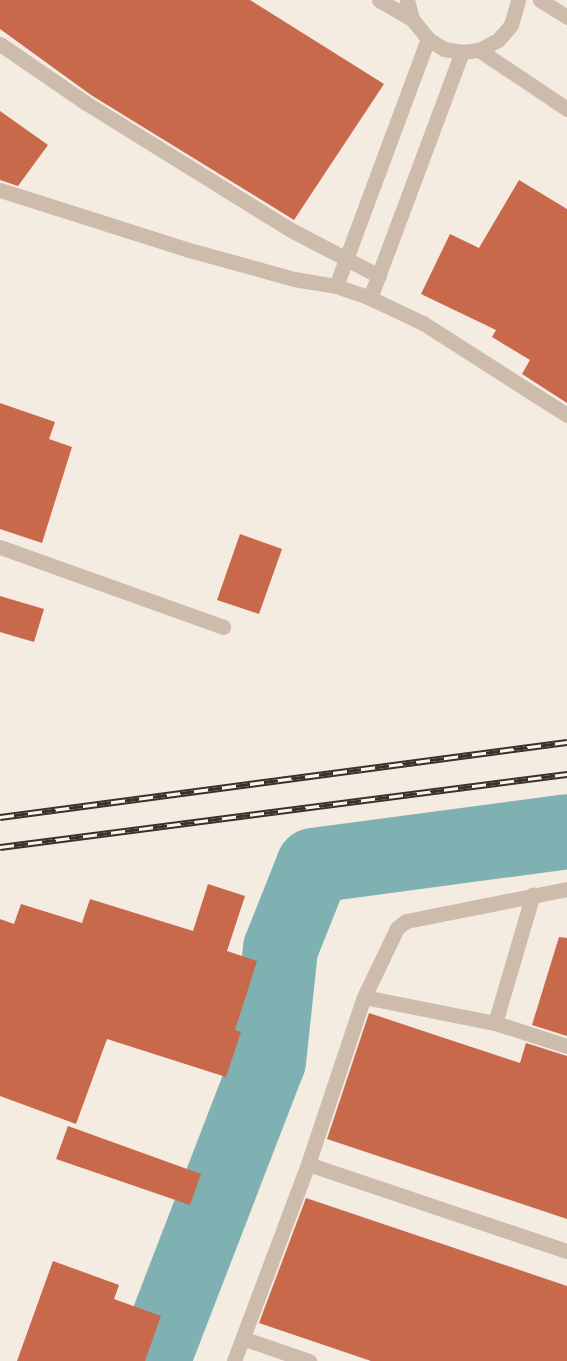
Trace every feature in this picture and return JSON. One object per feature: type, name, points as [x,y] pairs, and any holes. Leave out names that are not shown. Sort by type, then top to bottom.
[{"type":"street","points":[[379,0],[412,19],[428,39],[444,49],[462,52],[479,50],[498,40],[511,25],[518,0]]},
{"type":"street","points":[[407,0],[412,19]]},
{"type":"street","points":[[540,0],[567,17]]},
{"type":"street","points":[[336,286],[428,39]]},
{"type":"street","points":[[0,44],[86,103],[344,261],[379,276]]},
{"type":"street","points":[[479,50],[567,109]]},
{"type":"street","points":[[370,298],[462,52]]},
{"type":"street","points":[[0,190],[259,270],[336,286],[370,298],[423,323],[567,415]]},
{"type":"street","points":[[0,547],[223,627]]},
{"type":"street","points":[[234,1361],[245,1339],[308,1164],[364,997],[401,923],[533,894],[567,889]]},
{"type":"street","points":[[495,1023],[533,894]]},
{"type":"street","points":[[364,997],[495,1023],[567,1046]]},
{"type":"street","points":[[308,1164],[567,1251]]},
{"type":"street","points":[[245,1339],[309,1361]]},
{"type":"building","points":[[0,0],[250,0],[384,84],[294,220],[91,95],[0,29]]},
{"type":"building","points":[[0,111],[48,145],[18,186],[0,180]]},
{"type":"building","points":[[519,180],[567,209],[567,403],[522,374],[530,360],[492,337],[496,330],[421,294],[450,234],[479,248]]},
{"type":"building","points":[[0,403],[55,422],[49,439],[72,447],[42,543],[0,529]]},
{"type":"building","points":[[240,534],[282,549],[259,614],[217,600]]},
{"type":"building","points":[[0,596],[44,609],[34,642],[0,632]]},
{"type":"building","points":[[208,884],[245,896],[227,951],[257,961],[235,1030],[241,1032],[226,1077],[107,1039],[76,1124],[0,1096],[0,919],[14,924],[21,904],[82,923],[90,899],[193,931]]},
{"type":"building","points":[[559,937],[567,938],[567,1036],[532,1025]]},
{"type":"building","points":[[369,1013],[520,1063],[526,1043],[567,1056],[567,1219],[327,1139]]},
{"type":"building","points":[[68,1126],[201,1174],[190,1205],[56,1159]]},
{"type":"building","points":[[306,1198],[567,1286],[567,1361],[371,1361],[259,1323]]},
{"type":"building","points":[[53,1261],[119,1285],[114,1299],[161,1316],[145,1361],[17,1361]]},
{"type":"waterway","points":[[152,1361],[268,1061],[280,948],[313,865],[567,831]]},
{"type":"railway","points":[[0,817],[567,742]]},
{"type":"railway","points":[[0,847],[567,774]]}]
